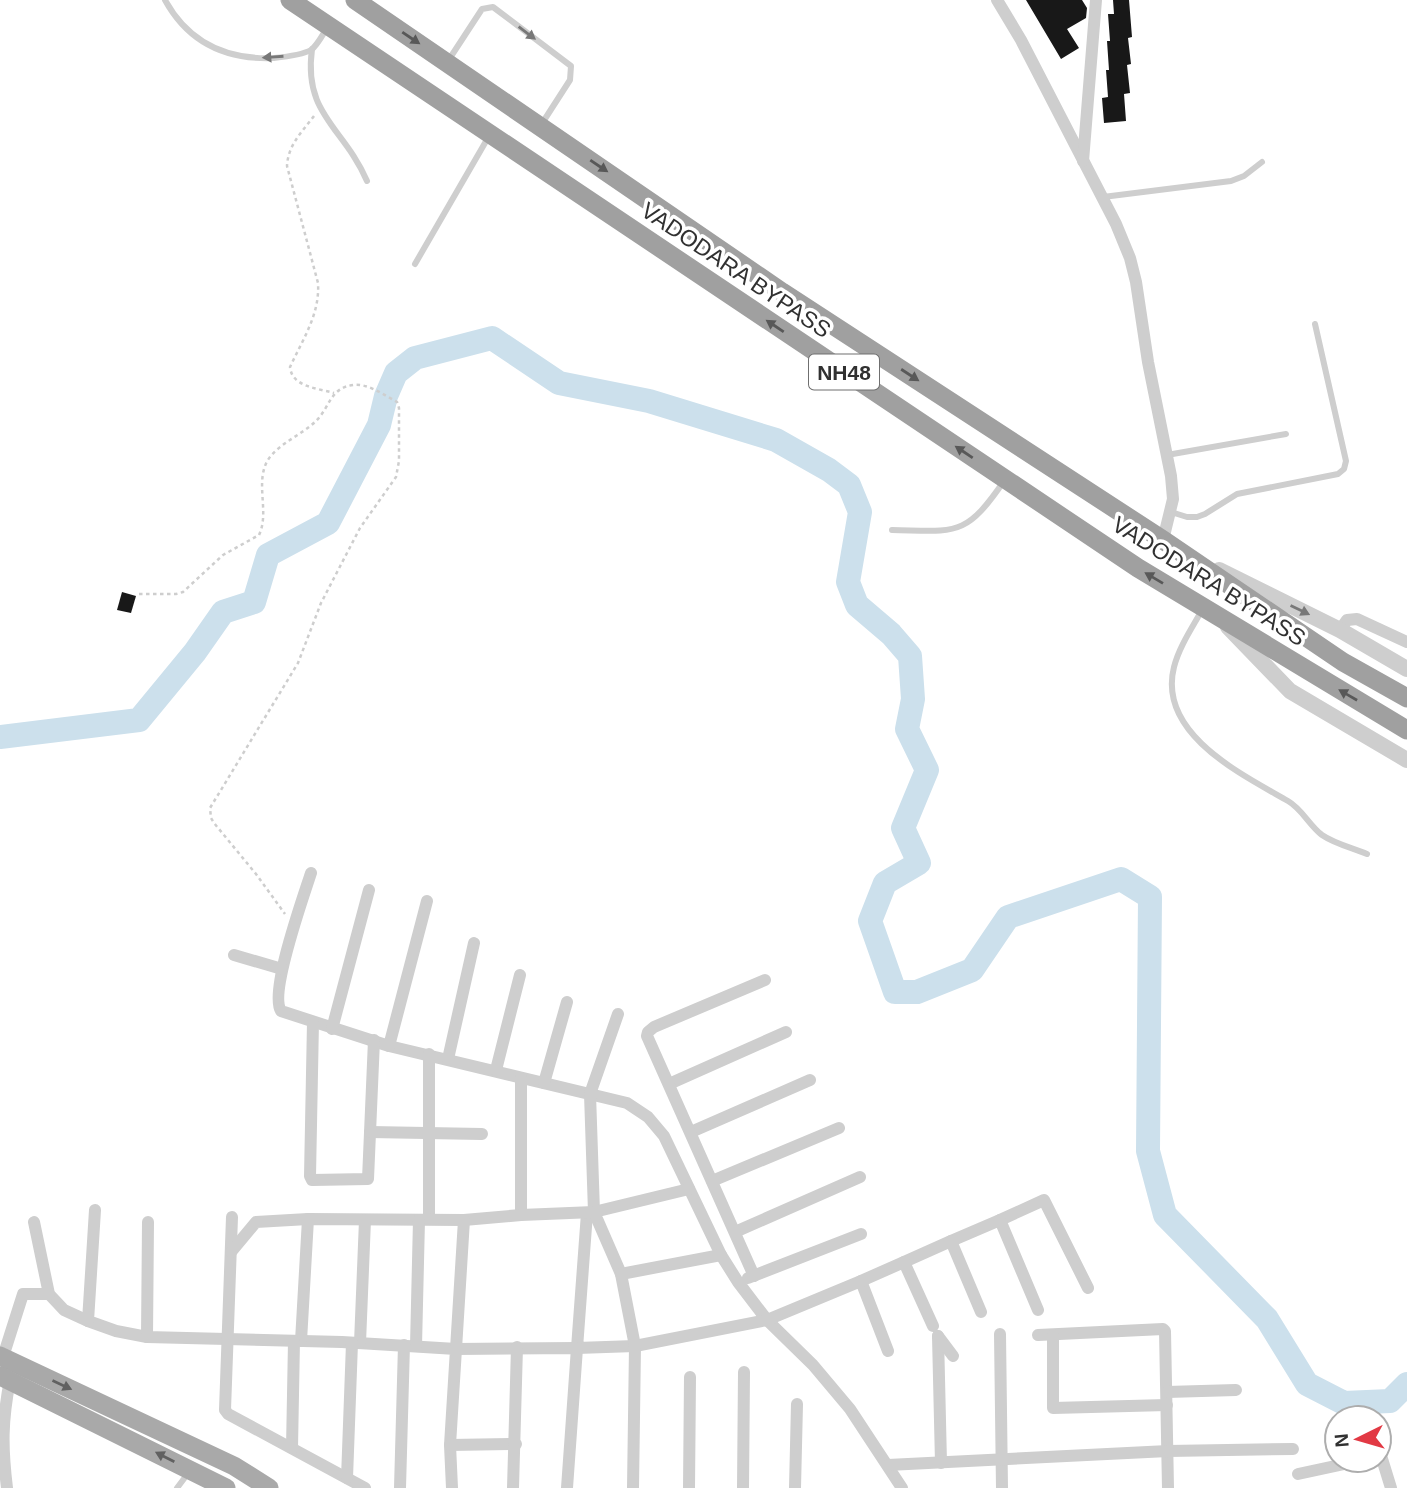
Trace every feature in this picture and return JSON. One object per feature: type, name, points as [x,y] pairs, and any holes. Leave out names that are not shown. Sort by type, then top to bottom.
[{"type":"highway","name":"VADODARA BYPASS","points":[[290,0],[1138,568],[1407,730]]},
{"type":"highway","name":"VADODARA BYPASS","points":[[355,0],[782,292],[1168,543],[1343,662],[1407,698]]},
{"type":"main road","points":[[3,1367],[226,1488]]},
{"type":"main road","points":[[3,1367],[234,1466],[269,1488]]},
{"type":"street","points":[[997,0],[1021,40],[1130,258],[1173,499],[1168,543],[1340,630],[1407,669]]},
{"type":"street","points":[[1087,0],[1095,14]]},
{"type":"street","points":[[1083,161],[1096,0]]},
{"type":"street","points":[[1211,613],[1290,691],[1407,760]]},
{"type":"street","points":[[1340,630],[1347,620],[1357,619],[1407,642]]},
{"type":"street","points":[[311,873],[282,969],[278,1007],[281,1011],[388,1046],[627,1103],[648,1116],[664,1136],[721,1255],[738,1282],[767,1320],[813,1365],[850,1409],[902,1488]]},
{"type":"street","points":[[332,1029],[369,890]]},
{"type":"street","points":[[388,1046],[427,901]]},
{"type":"street","points":[[447,1059],[474,943]]},
{"type":"street","points":[[234,955],[282,969]]},
{"type":"street","points":[[496,1070],[520,975]]},
{"type":"street","points":[[754,1276],[647,1037],[654,1027],[765,981]]},
{"type":"street","points":[[544,1083],[567,1002]]},
{"type":"street","points":[[567,1488],[590,1212],[590,1094],[618,1014]]},
{"type":"street","points":[[313,1021],[310,1179],[367,1180],[374,1040]]},
{"type":"street","points":[[669,1084],[786,1032]]},
{"type":"street","points":[[400,1488],[410,1346],[424,1219],[429,1055]]},
{"type":"street","points":[[521,1077],[521,1214]]},
{"type":"street","points":[[691,1132],[810,1080]]},
{"type":"street","points":[[712,1181],[839,1128]]},
{"type":"street","points":[[370,1132],[482,1134]]},
{"type":"street","points":[[735,1232],[860,1177]]},
{"type":"street","points":[[231,1252],[256,1222],[308,1219],[464,1220],[521,1214],[590,1212],[689,1189]]},
{"type":"street","points":[[34,1222],[49,1294],[64,1310],[116,1331],[147,1337],[356,1343],[456,1349],[635,1346],[767,1320],[1044,1200],[1088,1288]]},
{"type":"street","points":[[88,1321],[95,1210]]},
{"type":"street","points":[[590,1212],[621,1274],[635,1346],[633,1488]]},
{"type":"street","points":[[232,1217],[225,1410],[365,1488]]},
{"type":"street","points":[[292,1448],[308,1219]]},
{"type":"street","points":[[347,1478],[365,1220]]},
{"type":"street","points":[[452,1488],[450,1445],[464,1220]]},
{"type":"street","points":[[1000,1220],[1038,1310]]},
{"type":"street","points":[[147,1337],[148,1222]]},
{"type":"street","points":[[738,1282],[861,1234]]},
{"type":"street","points":[[951,1241],[981,1312]]},
{"type":"street","points":[[621,1274],[721,1255]]},
{"type":"street","points":[[904,1262],[933,1326]]},
{"type":"street","points":[[861,1281],[888,1351]]},
{"type":"street","points":[[6,1488],[1,1445],[3,1367],[23,1294],[49,1294]]},
{"type":"street","points":[[1038,1335],[1163,1329],[1168,1488]]},
{"type":"street","points":[[1000,1334],[1002,1488]]},
{"type":"street","points":[[1053,1335],[1053,1408],[1167,1399],[1236,1390]]},
{"type":"street","points":[[941,1464],[938,1336],[953,1356]]},
{"type":"street","points":[[513,1488],[517,1347]]},
{"type":"street","points":[[743,1488],[744,1371]]},
{"type":"street","points":[[689,1488],[690,1377]]},
{"type":"street","points":[[795,1488],[797,1404]]},
{"type":"street","points":[[450,1445],[516,1444]]},
{"type":"street","points":[[888,1465],[1168,1451],[1293,1449]]},
{"type":"street","points":[[1298,1474],[1323,1469]]},
{"type":"lane","points":[[165,0],[187,31],[223,53],[259,58],[284,57],[312,49]]},
{"type":"lane","points":[[447,62],[482,9],[493,7],[571,66],[570,80],[540,126]]},
{"type":"lane","points":[[328,26],[312,49],[309,68],[311,85],[320,109],[360,163],[367,181]]},
{"type":"lane","points":[[415,264],[490,134]]},
{"type":"lane","points":[[1101,197],[1231,181],[1244,176],[1262,162]]},
{"type":"lane","points":[[1171,512],[1197,517],[1237,494],[1338,474],[1344,469],[1346,461],[1315,324]]},
{"type":"lane","points":[[1167,455],[1286,434]]},
{"type":"lane","points":[[892,530],[954,530],[974,519],[1005,479]]},
{"type":"lane","points":[[1211,613],[1178,653],[1173,670],[1172,686],[1176,706],[1185,723],[1216,758],[1240,775],[1292,803],[1324,836],[1367,854]]},
{"type":"lane","points":[[177,1488],[191,1471]]},
{"type":"path","points":[[320,109],[290,147],[287,157],[287,166],[318,283],[319,297],[316,314],[290,367],[293,379],[298,383],[334,393]]},
{"type":"path","points":[[139,594],[183,592],[223,555],[259,535],[265,464],[272,455],[317,421],[334,393],[351,385],[360,385],[397,402],[399,461],[396,477],[360,528],[330,587],[298,663],[209,808],[214,823],[256,874],[294,928]]},
{"type":"building","points":[[1026,0],[1082,0],[1087,8],[1086,18],[1067,29],[1079,48],[1061,59]]},
{"type":"building","points":[[1113,0],[1129,0],[1132,37],[1128,38],[1131,64],[1127,65],[1130,93],[1124,94],[1126,121],[1104,123],[1102,98],[1108,97],[1106,70],[1109,70],[1108,14],[1114,14]]},
{"type":"building","points":[[122,592],[136,596],[131,613],[117,610]]},
{"type":"waterway","points":[[0,737],[139,720],[195,652],[223,612],[254,602],[268,555],[328,523],[379,425],[386,396],[396,373],[415,358],[492,338],[559,383],[649,401],[776,440],[829,470],[849,485],[860,512],[848,582],[857,605],[891,634],[910,656],[913,699],[907,729],[927,770],[903,828],[919,863],[885,883],[870,921],[895,992],[917,992],[972,970],[1008,917],[1121,879],[1150,897],[1148,1151],[1165,1215],[1267,1319],[1307,1384],[1344,1403],[1390,1401],[1407,1384]]}]
